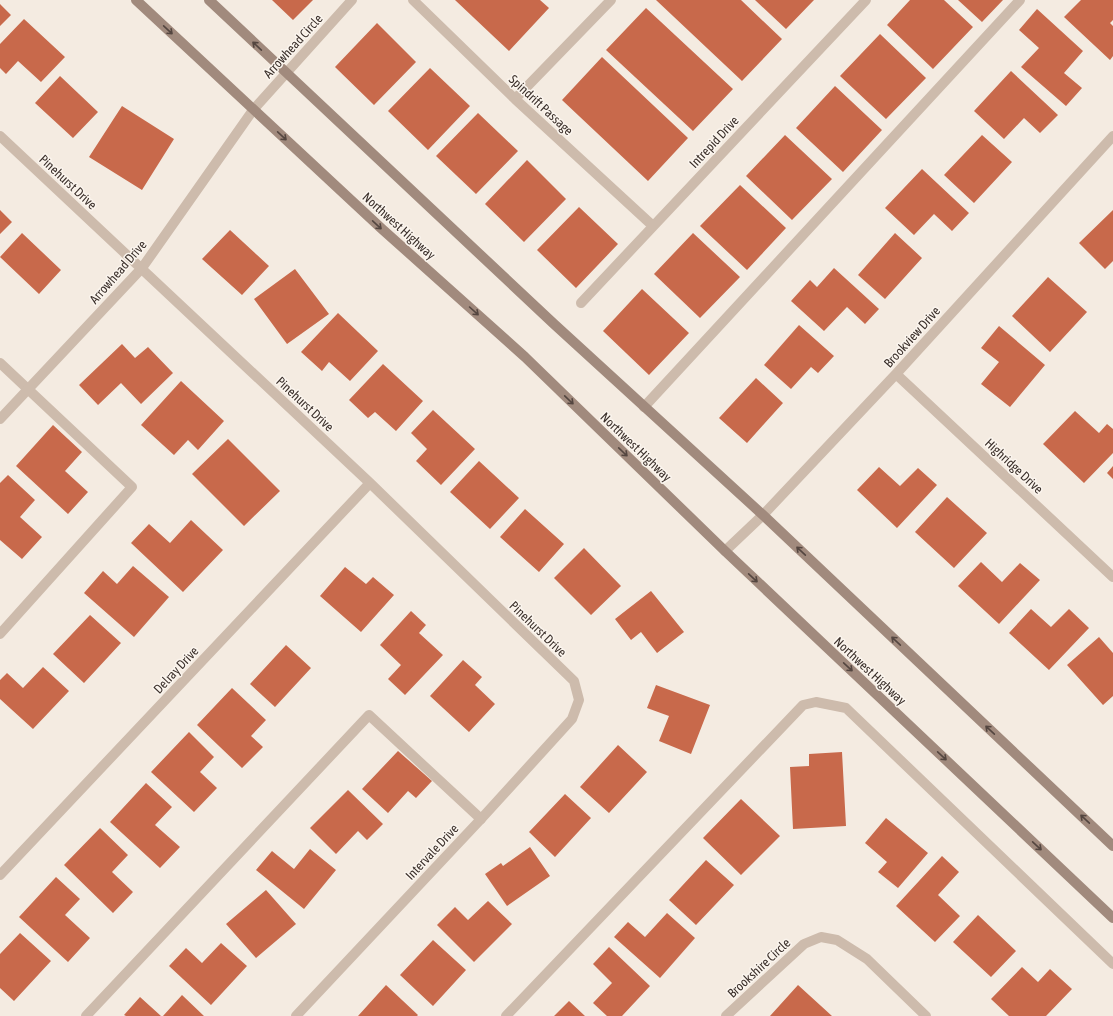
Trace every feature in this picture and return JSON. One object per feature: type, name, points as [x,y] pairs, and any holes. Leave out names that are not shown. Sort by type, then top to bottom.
[{"type":"main road","name":"Northwest Highway","points":[[136,0],[388,235],[525,357],[725,551],[1113,918]]},
{"type":"main road","points":[[209,0],[554,324],[763,515],[1113,846]]},
{"type":"street","name":"Arrowhead Circle","points":[[253,110],[352,0]]},
{"type":"street","name":"Spindrift Passage","points":[[413,0],[515,99],[653,226]]},
{"type":"street","points":[[515,99],[611,0]]},
{"type":"street","name":"Intrepid Drive","points":[[581,303],[866,0]]},
{"type":"street","points":[[644,407],[1020,0]]},
{"type":"street","name":"Arrowhead Drive","points":[[0,419],[142,268],[253,110]]},
{"type":"street","name":"Pinehurst Drive","points":[[0,136],[370,483],[574,681],[579,700]]},
{"type":"street","name":"Brookview Drive","points":[[725,551],[763,515],[896,374],[1113,137]]},
{"type":"street","points":[[0,363],[132,488],[0,634]]},
{"type":"street","name":"Highridge Drive","points":[[896,374],[1113,577]]},
{"type":"street","name":"Delray Drive","points":[[0,875],[370,483]]},
{"type":"street","name":"Intervale Drive","points":[[296,1016],[481,819],[572,719],[579,700]]},
{"type":"street","points":[[506,1016],[803,704],[816,702],[846,708],[1113,964]]},
{"type":"street","points":[[86,1016],[368,715],[481,819]]},
{"type":"street","name":"Brookshire Circle","points":[[726,1016],[804,944],[821,937],[837,940],[867,959],[926,1016]]},
{"type":"building","points":[[272,0],[313,0],[293,20]]},
{"type":"building","points":[[455,0],[540,0],[549,8],[509,51]]},
{"type":"building","points":[[656,0],[741,0],[782,39],[742,81]]},
{"type":"building","points":[[755,0],[814,0],[786,29]]},
{"type":"building","points":[[910,0],[944,0],[973,27],[933,69],[887,25]]},
{"type":"building","points":[[958,0],[1003,0],[982,22]]},
{"type":"building","points":[[1081,0],[1113,0],[1113,20],[1110,23],[1113,26],[1113,56],[1110,60],[1064,17]]},
{"type":"building","points":[[0,4],[11,15],[0,26]]},
{"type":"building","points":[[646,8],[733,89],[693,131],[606,50]]},
{"type":"building","points":[[1037,9],[1083,51],[1064,73],[1082,88],[1066,106],[1021,67],[1039,48],[1019,30]]},
{"type":"building","points":[[24,19],[65,57],[41,82],[18,61],[6,74],[0,68],[0,44]]},
{"type":"building","points":[[377,23],[416,62],[374,105],[335,67]]},
{"type":"building","points":[[880,34],[926,78],[886,119],[840,76]]},
{"type":"building","points":[[602,57],[688,138],[648,181],[562,100]]},
{"type":"building","points":[[430,68],[470,106],[428,150],[388,111]]},
{"type":"building","points":[[1011,71],[1058,115],[1040,133],[1024,118],[1004,139],[974,111]]},
{"type":"building","points":[[60,76],[98,112],[73,138],[35,103]]},
{"type":"building","points":[[835,86],[882,130],[843,172],[796,128]]},
{"type":"building","points":[[122,106],[174,139],[142,190],[89,157]]},
{"type":"building","points":[[478,113],[518,151],[476,194],[436,156]]},
{"type":"building","points":[[785,135],[832,179],[792,220],[746,176]]},
{"type":"building","points":[[982,135],[1012,162],[974,203],[944,175]]},
{"type":"building","points":[[527,160],[566,199],[524,242],[485,204]]},
{"type":"building","points":[[922,169],[969,213],[952,231],[934,214],[914,235],[885,208]]},
{"type":"building","points":[[740,185],[786,228],[747,270],[700,226]]},
{"type":"building","points":[[579,207],[618,244],[576,288],[537,250]]},
{"type":"building","points":[[0,210],[12,222],[0,234]]},
{"type":"building","points":[[1113,210],[1113,261],[1105,269],[1079,243]]},
{"type":"building","points":[[230,230],[269,266],[242,295],[202,259]]},
{"type":"building","points":[[22,233],[61,270],[39,294],[0,257]]},
{"type":"building","points":[[693,233],[740,277],[700,318],[654,274]]},
{"type":"building","points":[[895,233],[922,258],[885,299],[858,275]]},
{"type":"building","points":[[834,268],[879,309],[865,324],[847,307],[824,331],[791,301],[810,280],[817,287]]},
{"type":"building","points":[[295,269],[329,314],[287,344],[254,299]]},
{"type":"building","points":[[1048,277],[1087,312],[1050,352],[1012,316]]},
{"type":"building","points":[[642,289],[689,333],[649,375],[603,331]]},
{"type":"building","points":[[338,313],[378,351],[350,381],[329,362],[322,371],[301,352]]},
{"type":"building","points":[[799,325],[834,356],[818,373],[811,367],[791,389],[764,365]]},
{"type":"building","points":[[999,326],[1045,365],[1010,407],[981,384],[999,362],[981,348]]},
{"type":"building","points":[[122,344],[135,358],[148,347],[173,373],[141,404],[121,383],[98,405],[79,385]]},
{"type":"building","points":[[383,364],[423,401],[396,431],[375,412],[368,418],[349,400]]},
{"type":"building","points":[[756,378],[783,403],[747,443],[719,418]]},
{"type":"building","points":[[181,381],[224,421],[198,450],[188,440],[174,455],[141,425]]},
{"type":"building","points":[[433,410],[475,449],[441,485],[416,461],[427,449],[411,433]]},
{"type":"building","points":[[1075,411],[1099,433],[1107,424],[1113,429],[1113,453],[1084,483],[1043,444]]},
{"type":"building","points":[[53,425],[82,452],[65,471],[88,492],[68,514],[16,466]]},
{"type":"building","points":[[228,439],[280,491],[244,526],[192,474]]},
{"type":"building","points":[[479,461],[519,498],[490,529],[450,492]]},
{"type":"building","points":[[1113,466],[1113,479],[1107,473]]},
{"type":"building","points":[[879,467],[900,486],[918,468],[937,485],[897,528],[857,490]]},
{"type":"building","points":[[8,475],[35,500],[20,517],[42,537],[22,559],[0,540],[0,483]]},
{"type":"building","points":[[947,497],[987,533],[954,568],[915,532]]},
{"type":"building","points":[[525,509],[564,544],[539,572],[500,537]]},
{"type":"building","points":[[191,520],[223,550],[183,592],[131,543],[149,524],[170,543]]},
{"type":"building","points":[[584,548],[621,586],[591,615],[554,578]]},
{"type":"building","points":[[981,562],[1002,582],[1020,563],[1040,580],[999,624],[958,586]]},
{"type":"building","points":[[133,566],[169,597],[134,637],[84,593],[103,571],[117,584]]},
{"type":"building","points":[[345,567],[366,584],[373,577],[394,595],[361,632],[320,596]]},
{"type":"building","points":[[651,591],[684,632],[657,653],[641,632],[631,640],[615,619]]},
{"type":"building","points":[[1031,609],[1051,627],[1069,609],[1089,628],[1049,670],[1009,633]]},
{"type":"building","points":[[411,611],[426,625],[419,633],[443,655],[405,695],[388,679],[401,665],[380,645]]},
{"type":"building","points":[[90,615],[121,643],[84,683],[53,654]]},
{"type":"building","points":[[1099,637],[1113,653],[1113,696],[1103,705],[1067,665]]},
{"type":"building","points":[[286,645],[311,668],[275,707],[250,684]]},
{"type":"building","points":[[463,660],[482,677],[475,685],[495,704],[469,732],[430,696]]},
{"type":"building","points":[[43,667],[69,691],[33,729],[0,699],[0,680],[7,673],[23,688]]},
{"type":"building","points":[[656,685],[710,705],[691,754],[659,741],[669,716],[647,708]]},
{"type":"building","points":[[232,688],[266,720],[251,736],[263,747],[242,768],[197,725]]},
{"type":"building","points":[[189,732],[214,757],[200,772],[217,788],[194,812],[151,772]]},
{"type":"building","points":[[618,745],[647,772],[609,813],[580,787]]},
{"type":"building","points":[[398,751],[432,781],[416,798],[408,791],[388,813],[362,789]]},
{"type":"building","points":[[842,752],[846,826],[793,829],[790,767],[809,766],[809,754]]},
{"type":"building","points":[[146,783],[172,807],[155,825],[180,847],[160,868],[110,822]]},
{"type":"building","points":[[348,790],[383,824],[367,840],[358,831],[336,854],[310,828]]},
{"type":"building","points":[[565,794],[591,818],[555,857],[529,832]]},
{"type":"building","points":[[741,799],[780,836],[741,875],[703,838]]},
{"type":"building","points":[[886,818],[928,853],[898,888],[878,872],[887,862],[865,843]]},
{"type":"building","points":[[100,828],[128,855],[112,872],[133,892],[113,913],[64,865]]},
{"type":"building","points":[[530,847],[550,876],[507,906],[485,874],[501,863],[503,866]]},
{"type":"building","points":[[310,849],[336,870],[304,909],[256,870],[272,851],[294,869]]},
{"type":"building","points":[[942,856],[959,872],[938,895],[960,916],[935,942],[896,906]]},
{"type":"building","points":[[706,860],[734,885],[696,925],[669,900]]},
{"type":"building","points":[[56,877],[80,899],[65,915],[90,938],[68,962],[19,917]]},
{"type":"building","points":[[266,890],[296,924],[256,958],[226,924]]},
{"type":"building","points":[[488,901],[512,924],[474,962],[437,925],[455,907],[468,920]]},
{"type":"building","points":[[667,913],[695,938],[660,978],[614,937],[628,922],[645,937]]},
{"type":"building","points":[[978,915],[1016,951],[991,977],[953,942]]},
{"type":"building","points":[[20,933],[51,961],[14,1001],[0,988],[0,954]]},
{"type":"building","points":[[433,940],[466,970],[433,1006],[400,975]]},
{"type":"building","points":[[221,943],[247,966],[211,1005],[169,966],[186,948],[202,963]]},
{"type":"building","points":[[609,947],[650,986],[622,1016],[607,1016],[593,1003],[612,983],[593,964]]},
{"type":"building","points":[[1022,967],[1038,982],[1050,969],[1072,989],[1046,1016],[1009,1016],[991,999]]},
{"type":"building","points":[[386,985],[418,1015],[358,1016]]},
{"type":"building","points":[[798,985],[832,1016],[770,1016]]},
{"type":"building","points":[[182,995],[204,1016],[163,1016]]},
{"type":"building","points":[[140,997],[161,1016],[124,1015]]},
{"type":"building","points":[[569,1001],[585,1016],[554,1016]]}]
